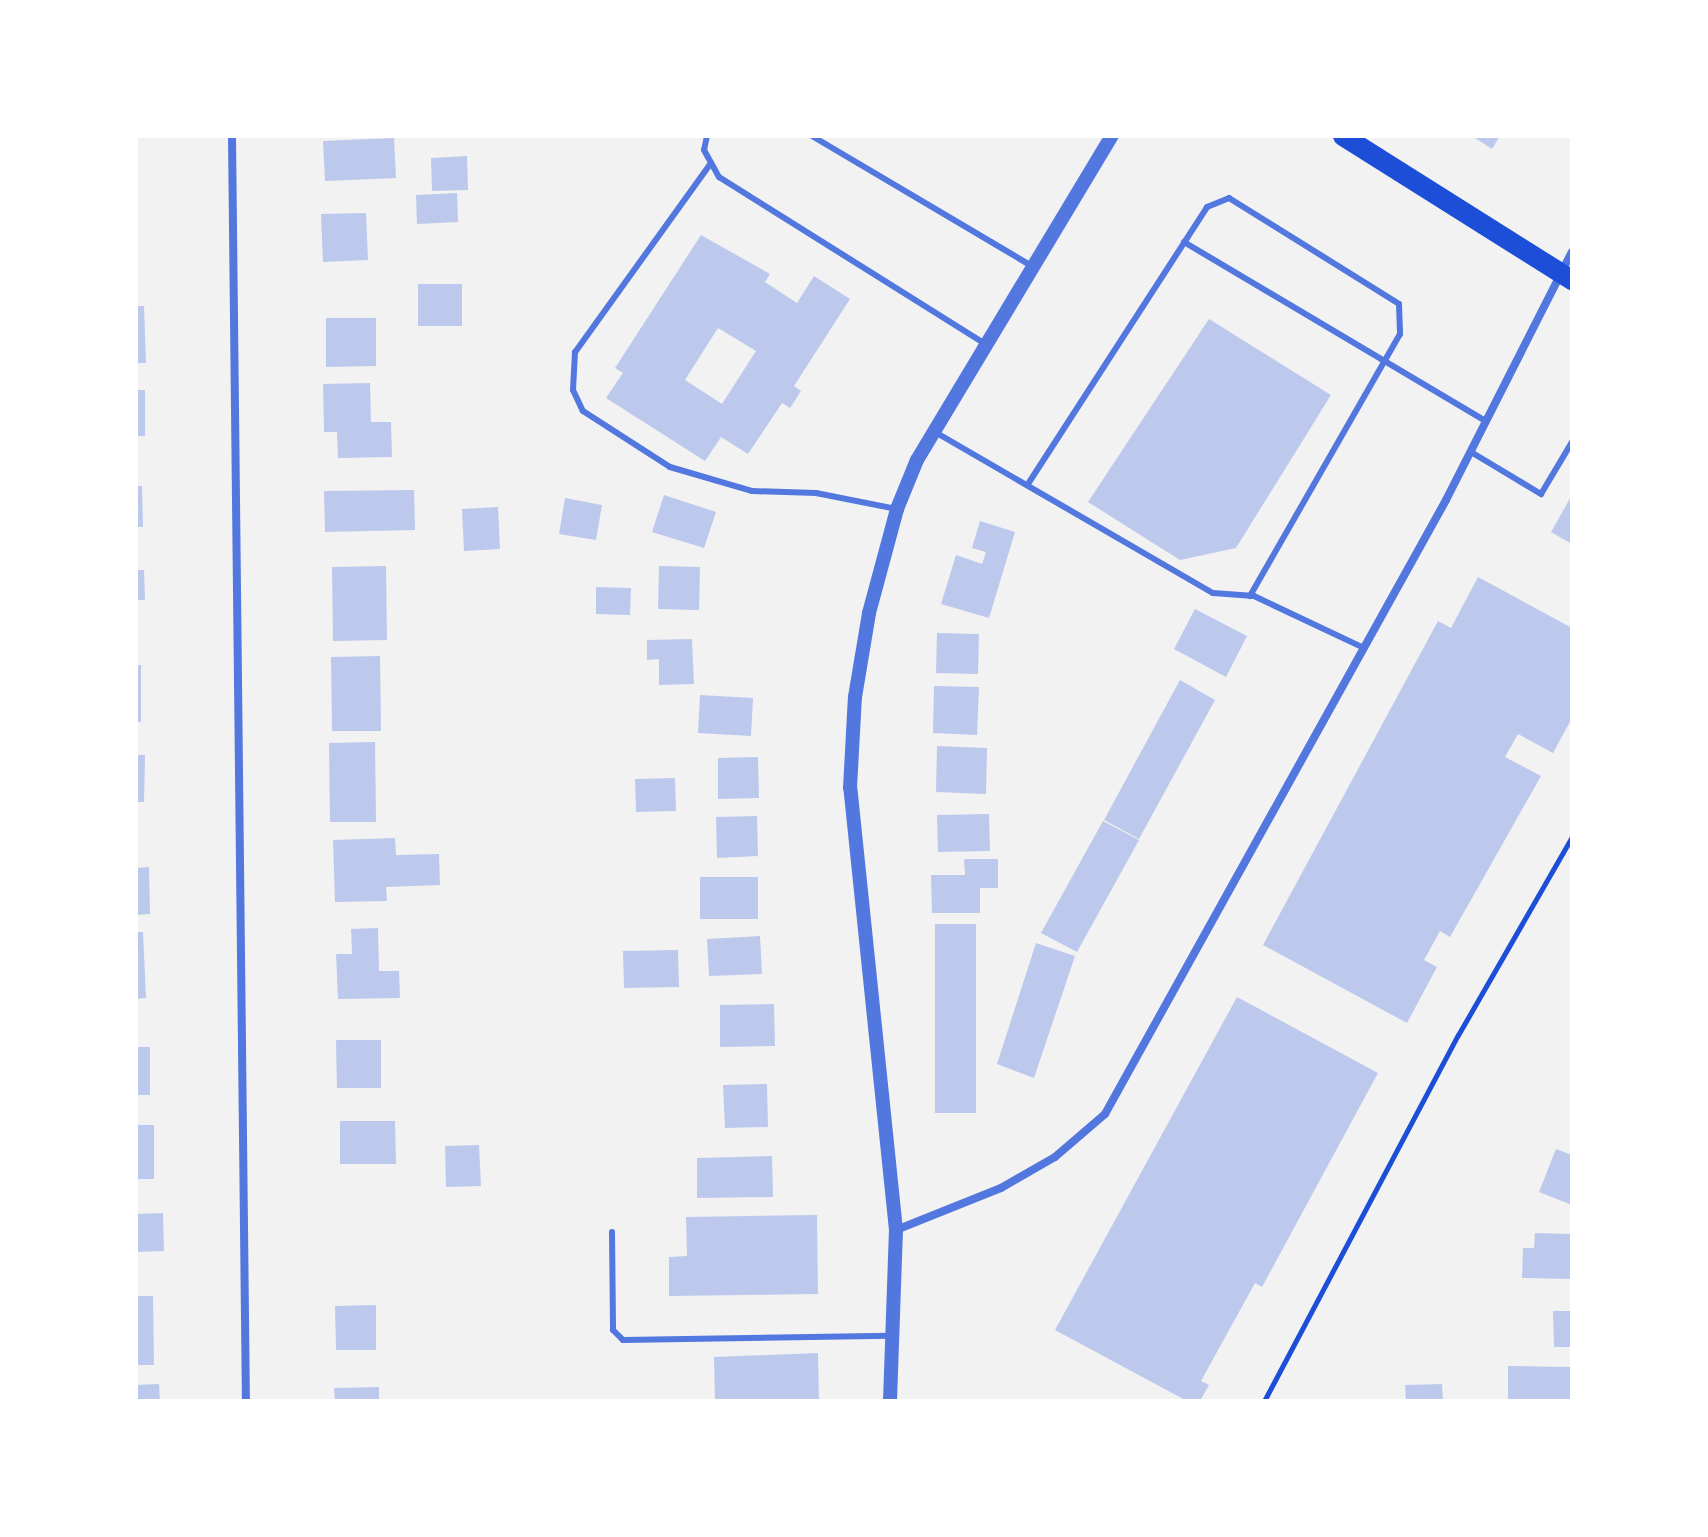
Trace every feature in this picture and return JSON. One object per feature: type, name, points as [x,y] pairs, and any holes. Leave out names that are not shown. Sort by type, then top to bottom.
[{"type":"main road","points":[[1352,138],[1566,276]]},
{"type":"street","points":[[232,136],[246,1401]]},
{"type":"street","points":[[890,1401],[895,1336],[896,1230],[850,788],[855,697],[869,613],[897,509],[933,431],[1112,136]]},
{"type":"street","points":[[896,1230],[1001,1188],[1055,1157],[1105,1114],[1471,452],[1566,276],[1572,252]]},
{"type":"lane","points":[[707,136],[704,150],[719,177],[984,343]]},
{"type":"lane","points":[[812,136],[1032,266]]},
{"type":"lane","points":[[711,163],[575,352],[573,390],[583,411],[670,467],[752,491],[816,493],[897,509]]},
{"type":"lane","points":[[1028,484],[1207,207],[1229,198],[1399,304],[1400,334],[1250,596]]},
{"type":"lane","points":[[1184,242],[1486,421]]},
{"type":"lane","points":[[933,431],[1213,593],[1250,596],[1364,648]]},
{"type":"lane","points":[[1471,452],[1541,494],[1572,442]]},
{"type":"lane","points":[[612,1232],[613,1330],[623,1340],[895,1336]]},
{"type":"path","points":[[1264,1401],[1458,1035],[1572,837]]},
{"type":"building","points":[[1472,136],[1500,136],[1492,149]]},
{"type":"building","points":[[394,138],[396,178],[325,181],[323,141]]},
{"type":"building","points":[[467,156],[468,190],[432,191],[431,158]]},
{"type":"building","points":[[457,193],[458,222],[417,224],[416,195]]},
{"type":"building","points":[[366,213],[368,260],[323,262],[321,214]]},
{"type":"building","points":[[701,235],[770,274],[765,282],[797,303],[814,276],[850,299],[794,386],[801,391],[790,408],[782,403],[748,454],[721,437],[705,461],[606,398],[623,373],[615,368]],"holes":[[[718,328],[756,351],[722,404],[685,380]]]},
{"type":"building","points":[[418,284],[462,284],[462,326],[418,326]]},
{"type":"building","points":[[136,306],[144,306],[146,363],[136,363]]},
{"type":"building","points":[[326,318],[376,318],[376,366],[326,367]]},
{"type":"building","points":[[1209,319],[1331,395],[1236,548],[1180,560],[1088,502]]},
{"type":"building","points":[[370,383],[371,422],[391,422],[392,457],[338,458],[337,432],[324,432],[323,384]]},
{"type":"building","points":[[136,390],[145,390],[145,436],[136,436]]},
{"type":"building","points":[[136,486],[142,486],[143,527],[136,527]]},
{"type":"building","points":[[414,490],[415,530],[325,532],[324,491]]},
{"type":"building","points":[[664,495],[716,512],[704,548],[652,532]]},
{"type":"building","points":[[1572,495],[1572,544],[1551,532]]},
{"type":"building","points":[[565,498],[602,505],[596,540],[559,534]]},
{"type":"building","points":[[498,507],[500,549],[464,551],[462,509]]},
{"type":"building","points":[[980,521],[1015,532],[989,618],[941,604],[956,555],[982,564],[986,552],[972,548]]},
{"type":"building","points":[[386,566],[387,640],[333,641],[332,567]]},
{"type":"building","points":[[659,566],[700,567],[699,610],[658,609]]},
{"type":"building","points":[[136,570],[144,570],[145,600],[136,600]]},
{"type":"building","points":[[1478,577],[1572,628],[1572,718],[1553,753],[1518,734],[1505,757],[1541,776],[1450,937],[1440,931],[1424,960],[1437,967],[1407,1023],[1263,945],[1438,621],[1451,628]]},
{"type":"building","points":[[596,587],[631,588],[630,615],[596,614]]},
{"type":"building","points":[[1195,609],[1247,636],[1226,677],[1174,649]]},
{"type":"building","points":[[937,633],[979,634],[978,674],[936,673]]},
{"type":"building","points":[[692,639],[694,684],[659,685],[659,659],[647,660],[647,640]]},
{"type":"building","points":[[380,656],[381,731],[332,731],[331,657]]},
{"type":"building","points":[[136,665],[141,665],[141,722],[136,722]]},
{"type":"building","points":[[1180,680],[1215,700],[1139,839],[1104,820]]},
{"type":"building","points":[[934,686],[979,687],[977,735],[933,733]]},
{"type":"building","points":[[700,695],[753,698],[751,736],[698,733]]},
{"type":"building","points":[[375,742],[376,822],[330,822],[329,743]]},
{"type":"building","points":[[937,746],[987,748],[986,794],[936,792]]},
{"type":"building","points":[[136,755],[145,755],[144,802],[136,802]]},
{"type":"building","points":[[758,757],[759,798],[718,799],[718,758]]},
{"type":"building","points":[[675,778],[676,811],[636,812],[635,779]]},
{"type":"building","points":[[989,814],[990,851],[938,852],[937,815]]},
{"type":"building","points":[[757,816],[758,856],[717,858],[716,817]]},
{"type":"building","points":[[1103,821],[1139,840],[1077,952],[1041,933]]},
{"type":"building","points":[[395,838],[396,855],[439,854],[440,885],[386,887],[387,901],[335,902],[333,840]]},
{"type":"building","points":[[964,859],[998,859],[998,888],[980,888],[980,913],[932,913],[931,875],[965,875]]},
{"type":"building","points":[[149,867],[150,914],[136,915],[136,868]]},
{"type":"building","points":[[700,877],[758,877],[758,919],[700,919]]},
{"type":"building","points":[[935,924],[976,924],[976,1113],[935,1113]]},
{"type":"building","points":[[378,928],[379,971],[399,971],[400,998],[338,999],[336,954],[352,954],[351,929]]},
{"type":"building","points":[[136,932],[143,932],[146,998],[136,999]]},
{"type":"building","points":[[760,936],[762,974],[709,976],[707,939]]},
{"type":"building","points":[[1036,943],[1075,956],[1034,1078],[997,1064]]},
{"type":"building","points":[[678,950],[679,987],[624,988],[623,951]]},
{"type":"building","points":[[1237,997],[1378,1073],[1262,1287],[1255,1283],[1201,1381],[1209,1385],[1200,1401],[1187,1401],[1055,1330]]},
{"type":"building","points":[[774,1004],[775,1046],[720,1047],[720,1005]]},
{"type":"building","points":[[336,1040],[381,1040],[381,1088],[337,1088]]},
{"type":"building","points":[[136,1047],[150,1047],[150,1095],[136,1095]]},
{"type":"building","points":[[767,1084],[768,1127],[725,1128],[723,1085]]},
{"type":"building","points":[[340,1121],[395,1121],[396,1164],[340,1164]]},
{"type":"building","points":[[136,1125],[154,1125],[154,1179],[136,1179]]},
{"type":"building","points":[[479,1145],[481,1186],[446,1187],[445,1146]]},
{"type":"building","points":[[1556,1149],[1572,1155],[1572,1205],[1539,1192]]},
{"type":"building","points":[[772,1156],[773,1197],[697,1198],[697,1158]]},
{"type":"building","points":[[163,1213],[164,1251],[136,1252],[136,1214]]},
{"type":"building","points":[[817,1215],[818,1294],[669,1296],[669,1257],[687,1256],[686,1217]]},
{"type":"building","points":[[1535,1233],[1572,1234],[1572,1279],[1522,1278],[1523,1248],[1534,1248]]},
{"type":"building","points":[[136,1296],[153,1296],[154,1365],[136,1365]]},
{"type":"building","points":[[376,1305],[376,1350],[336,1350],[335,1306]]},
{"type":"building","points":[[1553,1311],[1572,1311],[1572,1347],[1554,1347]]},
{"type":"building","points":[[818,1353],[819,1401],[715,1401],[714,1357]]},
{"type":"building","points":[[1508,1366],[1572,1367],[1572,1401],[1508,1401]]},
{"type":"building","points":[[159,1384],[160,1401],[136,1401],[136,1385]]},
{"type":"building","points":[[1442,1384],[1443,1401],[1406,1401],[1405,1385]]},
{"type":"building","points":[[379,1387],[379,1401],[335,1401],[334,1388]]}]
